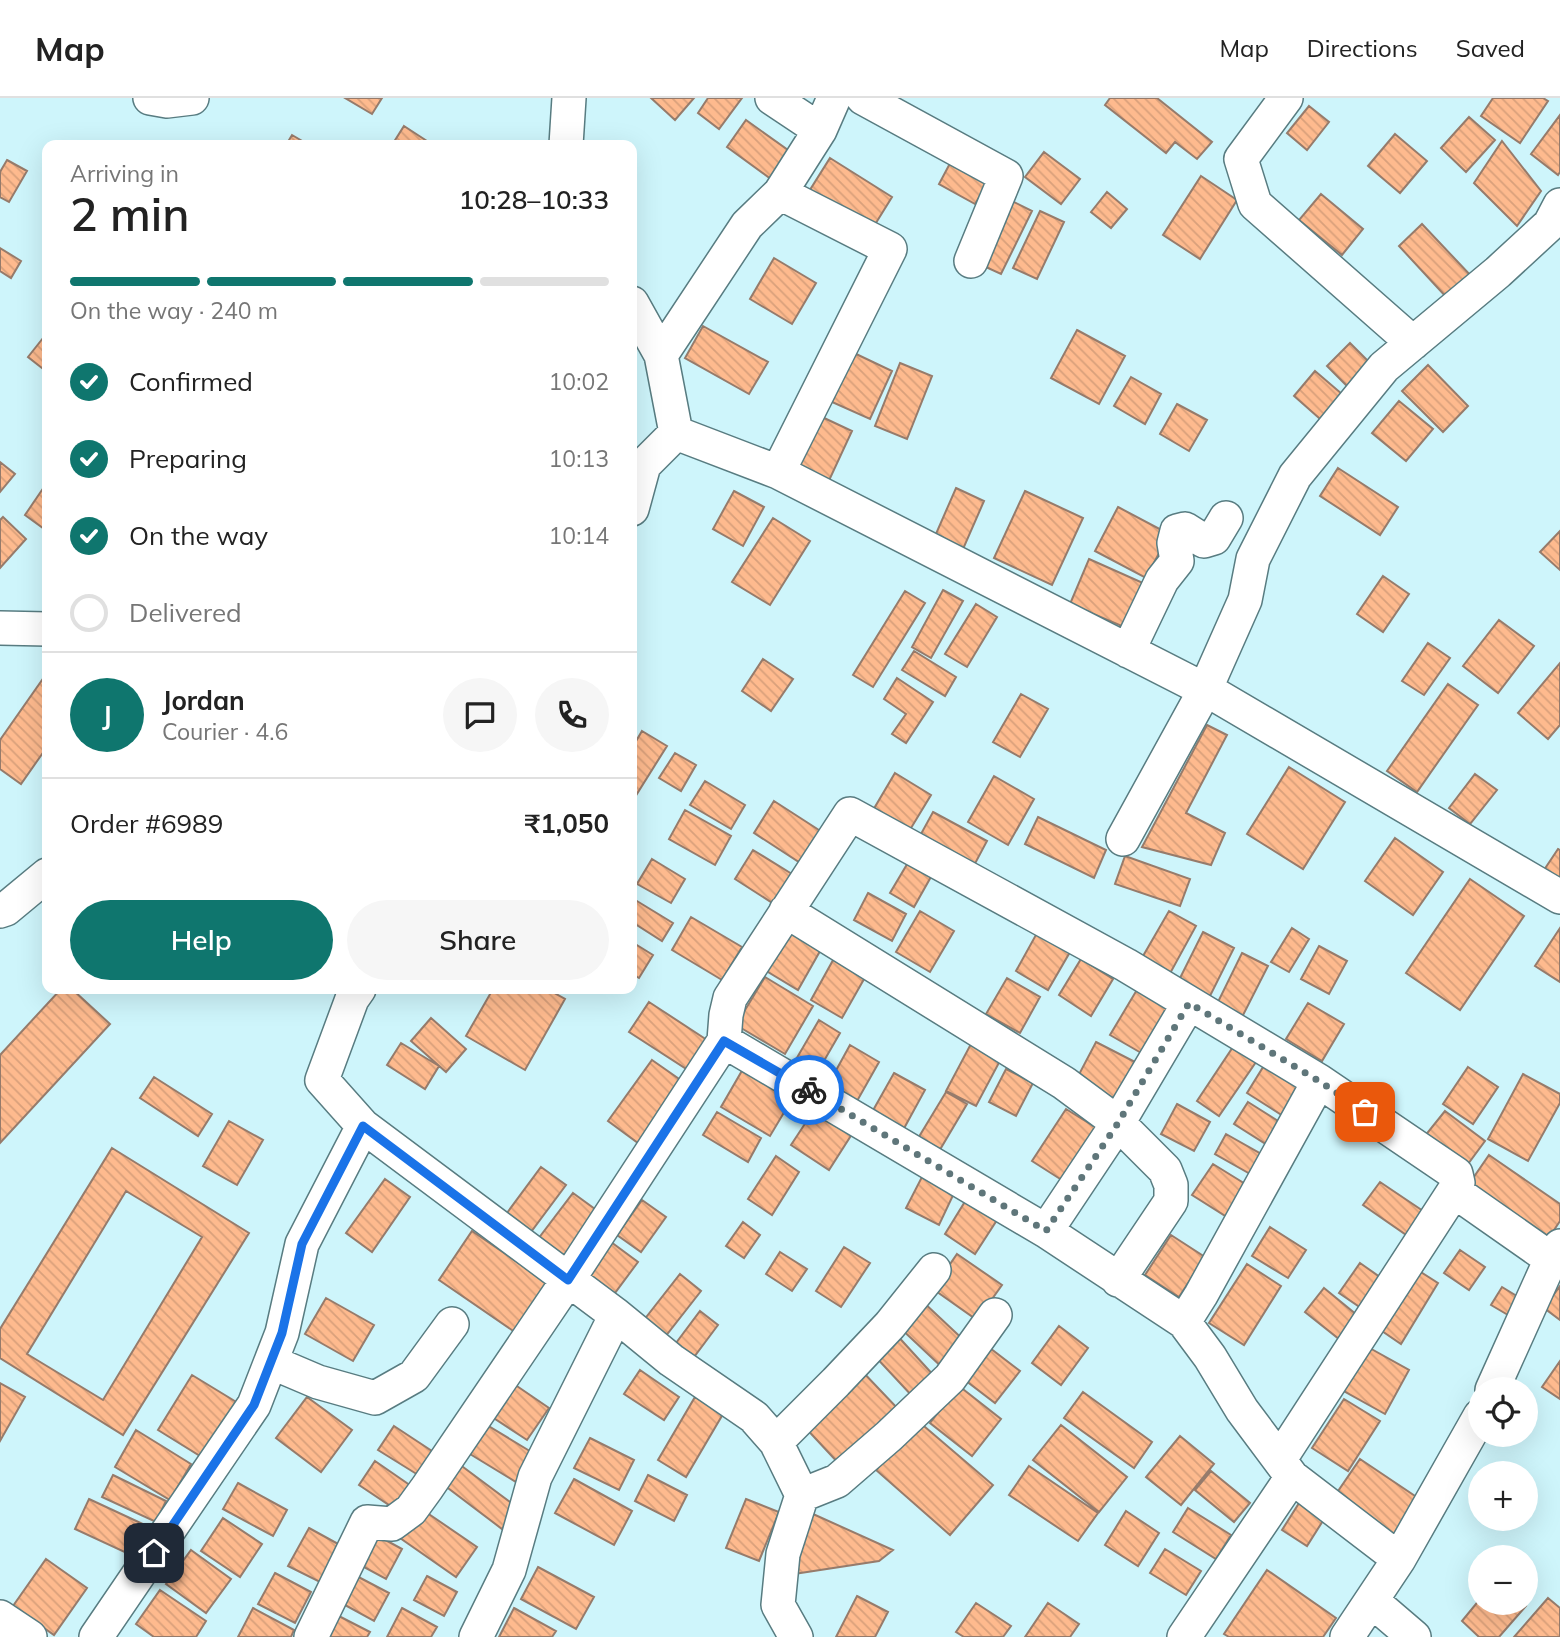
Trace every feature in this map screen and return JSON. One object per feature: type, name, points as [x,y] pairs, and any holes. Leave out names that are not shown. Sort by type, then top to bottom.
[{"type":"street","points":[[150,98],[167,102],[192,98]]},
{"type":"street","points":[[566,140],[569,98]]},
{"type":"street","points":[[772,98],[820,130]]},
{"type":"street","points":[[662,355],[747,225],[780,193],[820,130],[834,98]]},
{"type":"street","points":[[863,98],[1006,176],[971,261]]},
{"type":"street","points":[[1286,98],[1241,159],[1255,204],[1413,343]]},
{"type":"street","points":[[778,472],[890,249],[780,193]]},
{"type":"street","points":[[1123,839],[1205,690],[1245,600],[1253,559],[1295,476],[1384,367],[1498,272],[1550,224],[1560,205]]},
{"type":"street","points":[[637,312],[662,355],[676,433]]},
{"type":"street","points":[[676,433],[778,472],[1205,690],[1560,897]]},
{"type":"street","points":[[638,471],[676,433]]},
{"type":"street","points":[[1128,651],[1162,580],[1177,561],[1174,543],[1177,531],[1185,529],[1204,541],[1214,538],[1226,518]]},
{"type":"street","points":[[0,628],[42,629]]},
{"type":"street","points":[[310,1637],[367,1522],[392,1524],[411,1510],[568,1280],[724,1041],[730,998],[850,814],[1126,965],[1319,1081],[1456,1174],[1458,1183],[1454,1191],[1184,1637]]},
{"type":"street","points":[[0,911],[42,879]]},
{"type":"street","points":[[786,911],[1064,1083],[1118,1123],[1165,1170],[1171,1185],[1171,1202],[1118,1280]]},
{"type":"street","points":[[356,994],[322,1080],[363,1126],[616,1315],[671,1360],[754,1417],[776,1442],[802,1495],[783,1554],[778,1605],[796,1637]]},
{"type":"street","points":[[1046,1231],[1118,1123],[1189,1003]]},
{"type":"street","points":[[724,1041],[1046,1231],[1184,1322],[1210,1357],[1248,1419],[1286,1468],[1399,1559]]},
{"type":"street","points":[[1184,1322],[1319,1081]]},
{"type":"street","points":[[96,1637],[254,1405],[282,1333],[302,1244],[363,1126]]},
{"type":"street","points":[[1454,1191],[1555,1253],[1498,1377]]},
{"type":"street","points":[[776,1442],[890,1325],[934,1270]]},
{"type":"street","points":[[476,1637],[509,1570],[535,1477],[616,1315]]},
{"type":"street","points":[[802,1495],[837,1481],[889,1437],[950,1378],[995,1315]]},
{"type":"street","points":[[271,1362],[318,1382],[375,1398],[414,1376],[452,1324]]},
{"type":"street","points":[[1347,1637],[1399,1559],[1468,1437]]},
{"type":"street","points":[[1372,1601],[1414,1637]]},
{"type":"street","points":[[0,1617],[30,1637]]},
{"type":"building","points":[[345,98],[382,98],[372,114]]},
{"type":"building","points":[[651,98],[694,98],[675,120]]},
{"type":"building","points":[[708,98],[742,98],[719,129],[698,113]]},
{"type":"building","points":[[1110,98],[1157,98],[1212,142],[1197,159],[1175,142],[1166,153],[1105,105]]},
{"type":"building","points":[[1493,98],[1543,98],[1548,101],[1520,143],[1481,116]]},
{"type":"building","points":[[1309,106],[1329,122],[1307,150],[1287,133]]},
{"type":"building","points":[[1560,115],[1560,172],[1558,175],[1531,154]]},
{"type":"building","points":[[1469,117],[1495,140],[1466,172],[1441,148]]},
{"type":"building","points":[[746,120],[795,155],[775,182],[727,147]]},
{"type":"building","points":[[404,126],[425,140],[395,140]]},
{"type":"building","points":[[1395,134],[1427,161],[1400,193],[1368,166]]},
{"type":"building","points":[[1502,141],[1541,191],[1517,226],[1474,183]]},
{"type":"building","points":[[1044,152],[1080,179],[1061,204],[1025,177]]},
{"type":"building","points":[[955,154],[992,176],[975,204],[939,184]]},
{"type":"building","points":[[830,158],[892,197],[871,231],[808,193]]},
{"type":"building","points":[[7,160],[27,171],[9,202],[0,197],[0,172]]},
{"type":"building","points":[[1201,176],[1237,200],[1200,259],[1163,235]]},
{"type":"building","points":[[1107,192],[1127,209],[1111,228],[1091,212]]},
{"type":"building","points":[[1321,194],[1363,229],[1342,255],[1299,220]]},
{"type":"building","points":[[1008,199],[1032,211],[1001,274],[977,263]]},
{"type":"building","points":[[1040,211],[1064,222],[1037,279],[1013,268]]},
{"type":"building","points":[[1422,224],[1473,278],[1449,300],[1399,246]]},
{"type":"building","points":[[0,248],[21,261],[11,278],[0,271]]},
{"type":"building","points":[[774,258],[816,283],[792,324],[750,299]]},
{"type":"building","points":[[703,326],[768,362],[749,394],[685,358]]},
{"type":"building","points":[[1077,330],[1125,356],[1099,404],[1051,378]]},
{"type":"building","points":[[42,339],[42,368],[28,357]]},
{"type":"building","points":[[1350,343],[1376,369],[1353,392],[1327,366]]},
{"type":"building","points":[[854,353],[892,371],[870,419],[832,402]]},
{"type":"building","points":[[900,363],[932,376],[907,439],[875,426]]},
{"type":"building","points":[[1428,365],[1468,406],[1443,432],[1402,391]]},
{"type":"building","points":[[1315,371],[1349,400],[1327,425],[1294,396]]},
{"type":"building","points":[[1131,377],[1161,394],[1145,424],[1114,406]]},
{"type":"building","points":[[1399,401],[1433,429],[1406,461],[1372,433]]},
{"type":"building","points":[[1177,404],[1207,420],[1189,451],[1160,434]]},
{"type":"building","points":[[822,417],[852,431],[826,487],[795,473]]},
{"type":"building","points":[[0,462],[15,474],[0,492]]},
{"type":"building","points":[[1338,468],[1398,507],[1380,535],[1320,496]]},
{"type":"building","points":[[956,488],[984,501],[960,556],[932,543]]},
{"type":"building","points":[[42,490],[42,527],[25,515]]},
{"type":"building","points":[[734,491],[764,507],[743,546],[713,529]]},
{"type":"building","points":[[1025,491],[1083,518],[1052,585],[994,558]]},
{"type":"building","points":[[1118,507],[1169,534],[1146,578],[1095,551]]},
{"type":"building","points":[[3,517],[26,539],[0,568],[0,520]]},
{"type":"building","points":[[773,518],[810,541],[770,605],[732,582]]},
{"type":"building","points":[[1560,531],[1560,570],[1540,552]]},
{"type":"building","points":[[1089,559],[1143,583],[1124,627],[1070,604]]},
{"type":"building","points":[[1383,576],[1409,594],[1383,632],[1357,614]]},
{"type":"building","points":[[943,590],[963,601],[931,658],[912,647]]},
{"type":"building","points":[[905,591],[925,603],[873,687],[853,675]]},
{"type":"building","points":[[976,604],[997,617],[967,667],[945,654]]},
{"type":"building","points":[[1499,620],[1534,646],[1498,693],[1463,666]]},
{"type":"building","points":[[1428,643],[1450,658],[1424,695],[1402,681]]},
{"type":"building","points":[[914,651],[956,677],[945,696],[902,670]]},
{"type":"building","points":[[763,659],[793,679],[771,711],[742,691]]},
{"type":"building","points":[[1560,663],[1560,725],[1548,739],[1518,713]]},
{"type":"building","points":[[897,678],[933,702],[906,743],[892,734],[906,714],[884,699]]},
{"type":"building","points":[[42,680],[42,754],[21,784],[0,769],[0,740]]},
{"type":"building","points":[[1448,684],[1478,705],[1417,792],[1387,771]]},
{"type":"building","points":[[1021,694],[1048,709],[1020,757],[993,742]]},
{"type":"building","points":[[1207,725],[1227,735],[1186,813],[1225,833],[1211,865],[1142,847]]},
{"type":"building","points":[[642,731],[667,746],[637,794],[637,740]]},
{"type":"building","points":[[675,753],[696,765],[681,791],[659,778]]},
{"type":"building","points":[[1289,767],[1345,802],[1303,869],[1247,834]]},
{"type":"building","points":[[895,773],[931,795],[905,838],[869,817]]},
{"type":"building","points":[[1475,774],[1497,790],[1470,824],[1449,808]]},
{"type":"building","points":[[994,776],[1034,799],[1008,845],[968,822]]},
{"type":"building","points":[[705,781],[745,805],[731,829],[690,805]]},
{"type":"building","points":[[774,801],[822,832],[802,864],[754,833]]},
{"type":"building","points":[[685,810],[731,836],[715,865],[669,839]]},
{"type":"building","points":[[933,812],[987,841],[970,873],[916,843]]},
{"type":"building","points":[[1038,817],[1106,850],[1094,878],[1025,844]]},
{"type":"building","points":[[1395,838],[1443,872],[1413,915],[1365,881]]},
{"type":"building","points":[[1558,849],[1560,850],[1560,893],[1538,879]]},
{"type":"building","points":[[753,850],[792,874],[774,904],[735,879]]},
{"type":"building","points":[[1125,856],[1190,879],[1180,906],[1115,884]]},
{"type":"building","points":[[652,859],[685,879],[671,903],[637,884]]},
{"type":"building","points":[[909,861],[932,875],[914,907],[890,893]]},
{"type":"building","points":[[1470,879],[1524,916],[1460,1010],[1406,973]]},
{"type":"building","points":[[868,893],[906,914],[892,941],[854,920]]},
{"type":"building","points":[[637,901],[673,923],[662,941],[637,925]]},
{"type":"building","points":[[920,911],[954,931],[930,972],[896,952]]},
{"type":"building","points":[[1169,911],[1196,926],[1167,979],[1139,963]]},
{"type":"building","points":[[691,917],[742,947],[722,980],[672,950]]},
{"type":"building","points":[[789,924],[824,944],[798,990],[763,969]]},
{"type":"building","points":[[1292,928],[1309,939],[1289,972],[1271,962]]},
{"type":"building","points":[[1560,928],[1560,982],[1535,966]]},
{"type":"building","points":[[1203,932],[1234,948],[1205,1006],[1174,990]]},
{"type":"building","points":[[1037,933],[1070,952],[1048,990],[1016,971]]},
{"type":"building","points":[[637,945],[653,955],[639,978],[637,977]]},
{"type":"building","points":[[1319,946],[1347,961],[1329,994],[1301,979]]},
{"type":"building","points":[[837,953],[868,972],[842,1018],[811,1000]]},
{"type":"building","points":[[1242,953],[1268,966],[1239,1023],[1214,1010]]},
{"type":"building","points":[[1081,959],[1113,979],[1091,1016],[1059,995]]},
{"type":"building","points":[[765,977],[813,1006],[785,1054],[736,1025]]},
{"type":"building","points":[[1007,978],[1040,997],[1020,1033],[986,1014]]},
{"type":"building","points":[[1138,988],[1170,1007],[1143,1054],[1110,1035]]},
{"type":"building","points":[[56,994],[77,994],[110,1024],[0,1143],[0,1055]]},
{"type":"building","points":[[490,994],[556,994],[565,999],[525,1070],[466,1036]]},
{"type":"building","points":[[649,1002],[707,1040],[688,1070],[629,1032]]},
{"type":"building","points":[[1308,1003],[1344,1024],[1322,1061],[1286,1039]]},
{"type":"building","points":[[431,1018],[466,1049],[446,1072],[411,1041]]},
{"type":"building","points":[[819,1020],[840,1033],[817,1073],[795,1061]]},
{"type":"building","points":[[972,1042],[1002,1057],[976,1106],[946,1091]]},
{"type":"building","points":[[1096,1042],[1137,1063],[1116,1104],[1075,1082]]},
{"type":"building","points":[[401,1043],[439,1066],[425,1089],[387,1065]]},
{"type":"building","points":[[850,1045],[879,1062],[852,1110],[823,1094]]},
{"type":"building","points":[[1233,1047],[1256,1062],[1219,1116],[1197,1101]]},
{"type":"building","points":[[652,1060],[682,1081],[638,1143],[608,1121]]},
{"type":"building","points":[[1265,1064],[1309,1092],[1291,1121],[1247,1093]]},
{"type":"building","points":[[1468,1067],[1498,1087],[1473,1124],[1443,1104]]},
{"type":"building","points":[[743,1069],[792,1099],[770,1136],[721,1107]]},
{"type":"building","points":[[1006,1069],[1033,1083],[1016,1116],[989,1102]]},
{"type":"building","points":[[894,1073],[925,1090],[902,1132],[871,1114]]},
{"type":"building","points":[[1523,1074],[1560,1094],[1560,1103],[1528,1161],[1488,1139]]},
{"type":"building","points":[[154,1077],[212,1114],[198,1136],[140,1098]]},
{"type":"building","points":[[946,1092],[967,1104],[935,1158],[914,1145]]},
{"type":"building","points":[[1248,1102],[1286,1126],[1272,1148],[1234,1124]]},
{"type":"building","points":[[1177,1104],[1210,1122],[1194,1151],[1161,1134]]},
{"type":"building","points":[[1066,1109],[1103,1132],[1068,1184],[1032,1161]]},
{"type":"building","points":[[814,1110],[852,1134],[829,1170],[791,1145]]},
{"type":"building","points":[[1445,1111],[1485,1141],[1465,1168],[1424,1137]]},
{"type":"building","points":[[717,1112],[761,1138],[748,1162],[703,1135]]},
{"type":"building","points":[[229,1121],[263,1140],[237,1185],[203,1166]]},
{"type":"building","points":[[1226,1134],[1270,1159],[1259,1179],[1215,1154]]},
{"type":"building","points":[[112,1148],[249,1233],[123,1435],[0,1358],[0,1329]],"holes":[[[126,1191],[202,1237],[103,1400],[27,1354]]]},
{"type":"building","points":[[1489,1155],[1560,1204],[1560,1221],[1546,1242],[1467,1187]]},
{"type":"building","points":[[776,1156],[799,1172],[772,1215],[748,1199]]},
{"type":"building","points":[[1213,1164],[1247,1185],[1227,1217],[1192,1195]]},
{"type":"building","points":[[541,1167],[566,1185],[525,1240],[501,1221]]},
{"type":"building","points":[[924,1173],[956,1189],[939,1225],[906,1208]]},
{"type":"building","points":[[385,1179],[410,1197],[372,1252],[346,1233]]},
{"type":"building","points":[[1380,1182],[1432,1217],[1415,1241],[1363,1205]]},
{"type":"building","points":[[573,1193],[599,1212],[560,1262],[535,1243]]},
{"type":"building","points":[[642,1200],[666,1217],[641,1252],[617,1235]]},
{"type":"building","points":[[966,1200],[997,1220],[975,1254],[945,1234]]},
{"type":"building","points":[[743,1222],[760,1235],[744,1258],[726,1246]]},
{"type":"building","points":[[1270,1227],[1306,1250],[1288,1278],[1252,1256]]},
{"type":"building","points":[[472,1231],[555,1288],[522,1337],[439,1280]]},
{"type":"building","points":[[1171,1235],[1205,1257],[1179,1297],[1145,1275]]},
{"type":"building","points":[[607,1239],[638,1262],[609,1301],[578,1279]]},
{"type":"building","points":[[844,1247],[870,1263],[841,1307],[816,1291]]},
{"type":"building","points":[[1460,1250],[1485,1267],[1469,1290],[1444,1273]]},
{"type":"building","points":[[780,1252],[807,1269],[792,1291],[766,1274]]},
{"type":"building","points":[[957,1254],[1002,1285],[977,1320],[933,1289]]},
{"type":"building","points":[[1360,1263],[1387,1282],[1367,1312],[1339,1293]]},
{"type":"building","points":[[1247,1264],[1281,1286],[1244,1345],[1209,1323]]},
{"type":"building","points":[[1416,1269],[1438,1283],[1401,1344],[1379,1329]]},
{"type":"building","points":[[680,1274],[701,1291],[661,1342],[640,1325]]},
{"type":"building","points":[[1560,1286],[1560,1320],[1544,1308]]},
{"type":"building","points":[[1502,1287],[1520,1298],[1508,1315],[1491,1305]]},
{"type":"building","points":[[1324,1288],[1363,1320],[1344,1343],[1305,1312]]},
{"type":"building","points":[[326,1298],[374,1325],[353,1361],[305,1334]]},
{"type":"building","points":[[921,1300],[969,1345],[945,1370],[897,1325]]},
{"type":"building","points":[[700,1311],[718,1325],[691,1361],[673,1347]]},
{"type":"building","points":[[1059,1326],[1088,1348],[1061,1385],[1032,1363]]},
{"type":"building","points":[[894,1332],[936,1378],[914,1398],[872,1353]]},
{"type":"building","points":[[986,1345],[1020,1371],[995,1403],[961,1377]]},
{"type":"building","points":[[1366,1346],[1409,1370],[1385,1414],[1342,1390]]},
{"type":"building","points":[[1560,1361],[1560,1399],[1542,1387]]},
{"type":"building","points":[[860,1369],[900,1411],[842,1467],[802,1424]]},
{"type":"building","points":[[640,1370],[679,1397],[664,1420],[624,1394]]},
{"type":"building","points":[[192,1375],[238,1403],[205,1459],[158,1430]]},
{"type":"building","points":[[511,1382],[549,1408],[527,1440],[489,1415]]},
{"type":"building","points":[[0,1383],[25,1397],[0,1441]]},
{"type":"building","points":[[959,1386],[1001,1419],[972,1456],[930,1423]]},
{"type":"building","points":[[1083,1392],[1152,1442],[1134,1468],[1064,1418]]},
{"type":"building","points":[[307,1397],[352,1430],[321,1472],[276,1438]]},
{"type":"building","points":[[695,1397],[723,1414],[686,1477],[658,1460]]},
{"type":"building","points":[[1344,1399],[1380,1421],[1348,1471],[1312,1448]]},
{"type":"building","points":[[918,1421],[993,1485],[950,1535],[876,1470]]},
{"type":"building","points":[[482,1422],[533,1453],[516,1482],[465,1451]]},
{"type":"building","points":[[1061,1425],[1127,1477],[1099,1512],[1033,1460]]},
{"type":"building","points":[[394,1426],[438,1455],[423,1478],[378,1450]]},
{"type":"building","points":[[136,1430],[191,1464],[170,1500],[115,1467]]},
{"type":"building","points":[[1180,1436],[1214,1464],[1181,1505],[1146,1477]]},
{"type":"building","points":[[590,1438],[634,1460],[619,1490],[574,1468]]},
{"type":"building","points":[[1360,1459],[1424,1502],[1398,1540],[1334,1497]]},
{"type":"building","points":[[375,1461],[414,1488],[398,1511],[359,1485]]},
{"type":"building","points":[[455,1461],[518,1508],[502,1529],[440,1482]]},
{"type":"building","points":[[1029,1466],[1098,1513],[1078,1541],[1009,1495]]},
{"type":"building","points":[[1211,1471],[1250,1503],[1234,1522],[1195,1490]]},
{"type":"building","points":[[113,1475],[166,1501],[156,1522],[102,1497]]},
{"type":"building","points":[[648,1475],[687,1495],[674,1521],[635,1501]]},
{"type":"building","points":[[574,1479],[632,1511],[614,1545],[555,1513]]},
{"type":"building","points":[[238,1483],[287,1510],[273,1536],[223,1509]]},
{"type":"building","points":[[89,1499],[145,1525],[131,1555],[75,1529]]},
{"type":"building","points":[[746,1499],[779,1512],[759,1561],[726,1548]]},
{"type":"building","points":[[1301,1500],[1326,1516],[1307,1546],[1282,1530]]},
{"type":"building","points":[[420,1508],[477,1547],[456,1577],[400,1538]]},
{"type":"building","points":[[1188,1508],[1231,1535],[1216,1559],[1173,1532]]},
{"type":"building","points":[[1126,1511],[1159,1533],[1138,1566],[1105,1545]]},
{"type":"building","points":[[813,1514],[893,1550],[879,1561],[794,1574]]},
{"type":"building","points":[[223,1518],[262,1544],[240,1577],[201,1551]]},
{"type":"building","points":[[309,1528],[340,1545],[320,1582],[288,1566]]},
{"type":"building","points":[[367,1530],[402,1549],[386,1579],[351,1560]]},
{"type":"building","points":[[1165,1549],[1201,1571],[1186,1595],[1150,1573]]},
{"type":"building","points":[[191,1550],[231,1579],[206,1613],[166,1584]]},
{"type":"building","points":[[46,1559],[87,1588],[54,1635],[13,1606]]},
{"type":"building","points":[[538,1567],[594,1597],[576,1629],[521,1599]]},
{"type":"building","points":[[1267,1570],[1336,1618],[1323,1637],[1229,1637],[1224,1634]]},
{"type":"building","points":[[349,1572],[389,1593],[374,1621],[334,1599]]},
{"type":"building","points":[[275,1573],[311,1592],[295,1623],[258,1604]]},
{"type":"building","points":[[427,1576],[457,1592],[444,1616],[414,1600]]},
{"type":"building","points":[[160,1590],[206,1621],[196,1637],[154,1637],[136,1624]]},
{"type":"building","points":[[857,1596],[888,1612],[875,1637],[836,1637]]},
{"type":"building","points":[[1548,1598],[1560,1608],[1560,1637],[1514,1637],[1533,1615],[1538,1615],[1538,1609]]},
{"type":"building","points":[[976,1603],[1011,1626],[1003,1637],[964,1637],[956,1632]]},
{"type":"building","points":[[1048,1603],[1079,1624],[1070,1637],[1025,1637]]},
{"type":"building","points":[[253,1608],[294,1630],[291,1637],[238,1637]]},
{"type":"building","points":[[402,1608],[437,1627],[431,1637],[387,1637]]},
{"type":"building","points":[[514,1608],[556,1631],[552,1637],[499,1637]]},
{"type":"building","points":[[329,1611],[370,1632],[367,1637],[315,1637]]},
{"type":"building","points":[[1468,1614],[1518,1615],[1499,1637],[1479,1637],[1462,1621]]},
{"type":"way so far","points":[[809,1090],[1046,1231],[1118,1123],[1189,1003],[1319,1081],[1365,1112]]},
{"type":"route","points":[[154,1553],[254,1405],[282,1333],[302,1244],[363,1126],[568,1280],[724,1041],[809,1090]]}]
